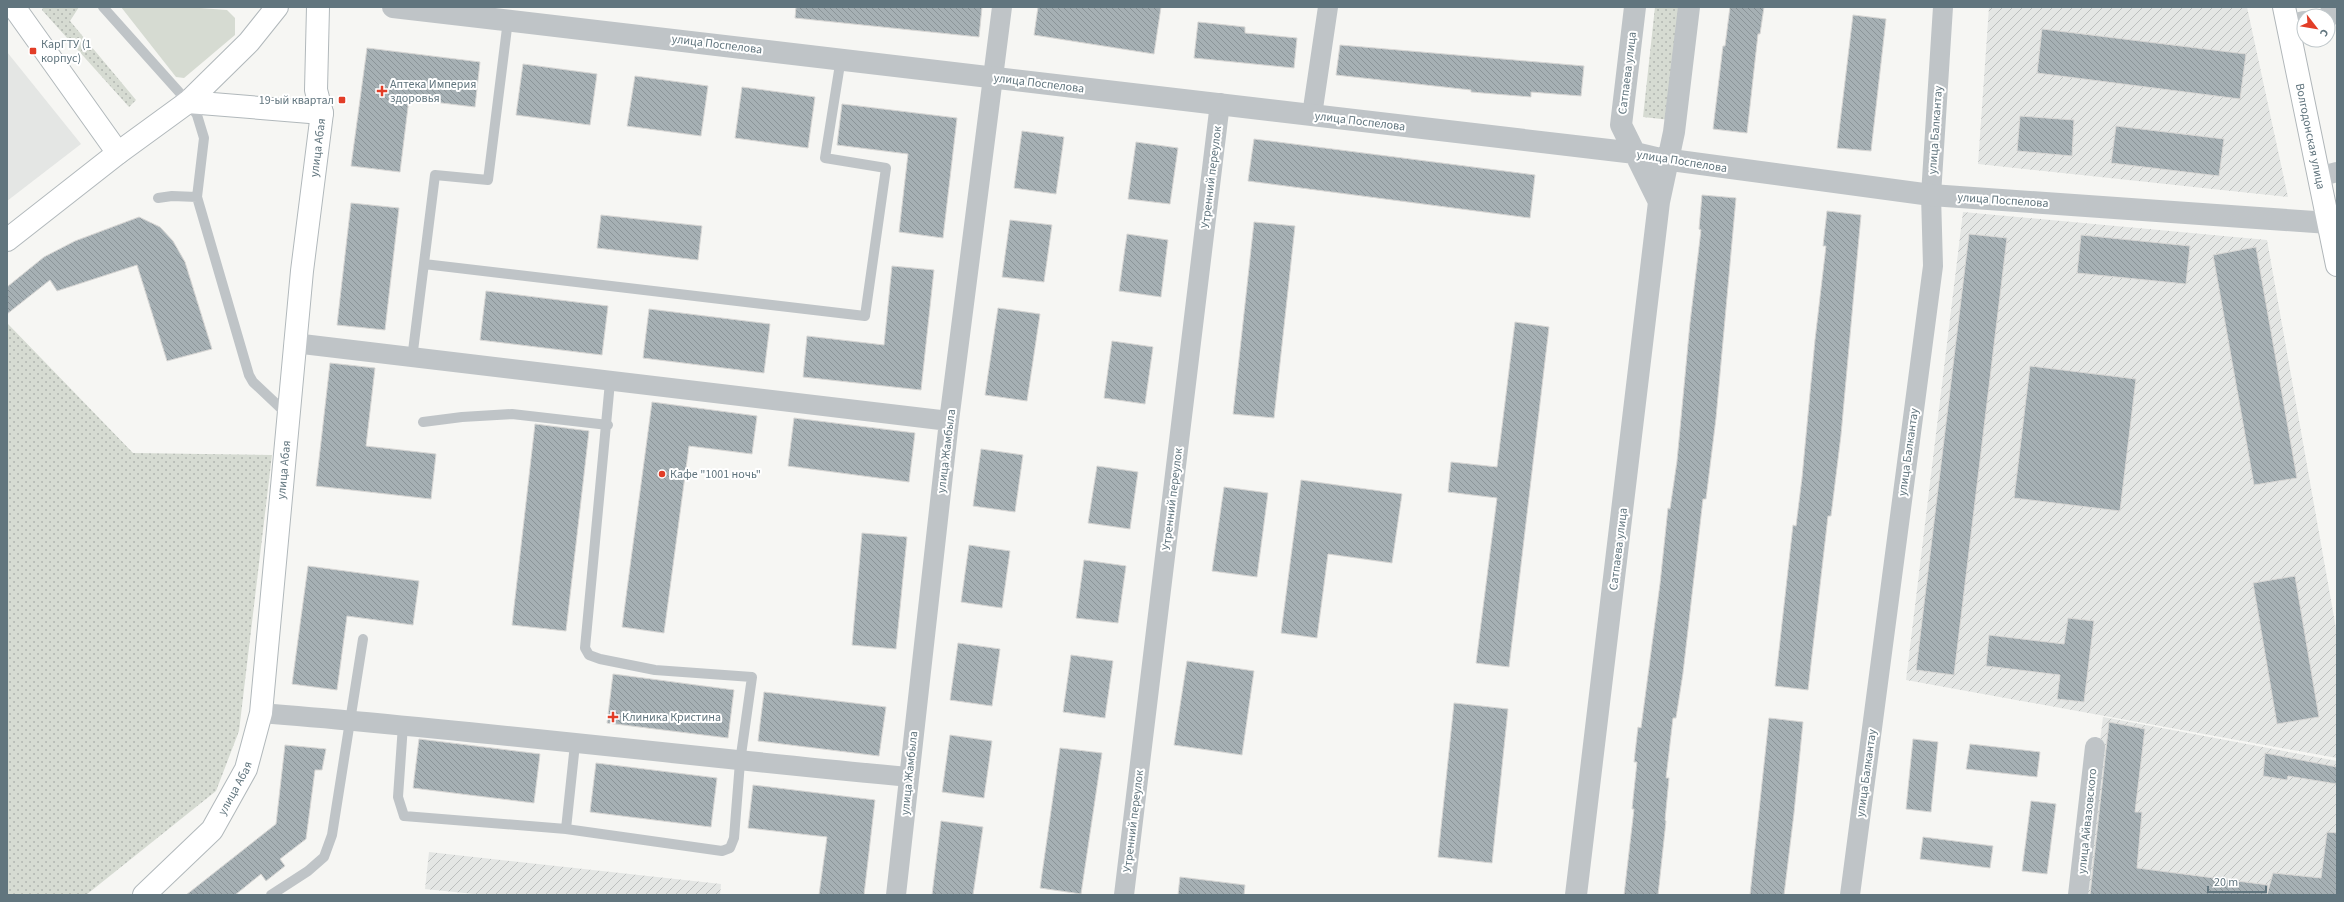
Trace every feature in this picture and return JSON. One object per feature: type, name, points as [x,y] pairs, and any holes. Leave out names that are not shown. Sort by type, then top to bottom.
[{"type":"main road","points":[[14,7],[118,153]]},
{"type":"main road","points":[[7,240],[118,153],[188,102],[249,42],[277,7]]},
{"type":"main road","name":"улица Абая","points":[[144,895],[212,830],[246,769],[261,713],[294,344],[322,113],[316,90],[318,7]]},
{"type":"main road","name":"Волгодонская улица","points":[[2292,18],[2328,175],[2329,223],[2337,265]]},
{"type":"main road","points":[[188,102],[322,113]]},
{"type":"street","name":"улица Поспелова","points":[[393,7],[841,58],[994,78],[1220,103],[1635,153],[1669,160],[1931,195],[2329,223]]},
{"type":"street","name":"улица Жамбыла","points":[[896,895],[949,421],[1002,7]]},
{"type":"street","points":[[1312,115],[1328,7]]},
{"type":"street","name":"Сатпаева улица","points":[[1635,7],[1621,125],[1659,202]]},
{"type":"street","name":"Сатпаева улица","points":[[1576,895],[1659,202],[1674,132],[1689,7]]},
{"type":"street","name":"улица Балкантау","points":[[1850,895],[1933,266],[1931,195],[1943,7]]},
{"type":"street","name":"Утренний переулок","points":[[1124,895],[1220,103]]},
{"type":"street","points":[[294,344],[949,421]]},
{"type":"street","points":[[261,713],[403,725],[740,762],[909,777]]},
{"type":"street","name":"улица Айвазовского","points":[[2078,895],[2095,747]]},
{"type":"lane","points":[[103,7],[188,102],[197,115],[204,138],[197,197],[249,375],[253,382],[288,415]]},
{"type":"lane","points":[[412,359],[435,175],[488,180],[508,20]]},
{"type":"lane","points":[[424,264],[865,316],[886,168],[825,158],[841,58]]},
{"type":"lane","points":[[158,198],[172,196],[197,197]]},
{"type":"lane","points":[[403,725],[398,797],[404,816],[566,829],[722,851],[730,848],[734,838],[740,762],[752,677],[654,670],[589,655],[585,648],[608,424],[610,382]]},
{"type":"lane","points":[[423,422],[462,417],[512,414],[608,424]]},
{"type":"lane","points":[[271,895],[308,871],[324,857],[332,835],[363,639]]},
{"type":"lane","points":[[566,829],[574,744]]},
{"type":"shaded area","points":[[43,7],[79,7],[70,21],[136,100],[129,107],[42,10]]},
{"type":"shaded area","points":[[121,7],[186,7],[227,10],[235,18],[235,35],[184,78],[176,77]]},
{"type":"shaded area","points":[[1655,7],[1693,7],[1680,121],[1643,117]]},
{"type":"shaded area","points":[[1989,7],[2247,7],[2288,197],[1978,164]]},
{"type":"shaded area","points":[[7,52],[81,144],[7,201]]},
{"type":"shaded area","points":[[1963,212],[2267,240],[2337,634],[2337,758],[1906,680]]},
{"type":"shaded area","points":[[7,323],[133,453],[272,455],[239,731],[216,791],[86,895],[7,895]]},
{"type":"shaded area","points":[[2103,717],[2337,761],[2337,895],[2081,895]]},
{"type":"shaded area","points":[[429,852],[721,884],[720,895],[484,895],[425,889]]},
{"type":"building","points":[[796,7],[982,7],[979,37],[795,18]]},
{"type":"building","points":[[1038,7],[1161,7],[1154,54],[1034,35]]},
{"type":"building","points":[[1730,7],[1764,7],[1760,34],[1758,34],[1747,133],[1713,129],[1723,46],[1725,46]]},
{"type":"building","points":[[1853,15],[1886,19],[1871,151],[1837,148]]},
{"type":"building","points":[[1198,22],[1245,27],[1245,33],[1297,38],[1294,68],[1194,58]]},
{"type":"building","points":[[2042,29],[2246,54],[2240,99],[2037,73]]},
{"type":"building","points":[[1340,45],[1584,66],[1581,96],[1531,92],[1531,97],[1471,92],[1471,90],[1336,75]]},
{"type":"building","points":[[367,48],[480,62],[475,107],[409,99],[400,172],[351,166]]},
{"type":"building","points":[[523,64],[597,74],[590,125],[516,115]]},
{"type":"building","points":[[635,76],[708,86],[701,136],[627,126]]},
{"type":"building","points":[[742,87],[815,97],[808,148],[735,138]]},
{"type":"building","points":[[842,104],[957,118],[943,238],[899,232],[908,154],[837,145]]},
{"type":"building","points":[[2020,116],[2074,120],[2072,156],[2017,151]]},
{"type":"building","points":[[2116,126],[2224,139],[2219,176],[2111,163]]},
{"type":"building","points":[[1022,131],[1064,137],[1056,194],[1014,188]]},
{"type":"building","points":[[1254,139],[1535,175],[1530,218],[1248,181]]},
{"type":"building","points":[[1136,142],[1178,148],[1170,204],[1128,199]]},
{"type":"building","points":[[1702,195],[1736,198],[1716,418],[1706,499],[1703,499],[1683,673],[1676,718],[1673,718],[1666,778],[1669,778],[1658,895],[1624,895],[1634,809],[1632,809],[1637,762],[1634,762],[1638,727],[1641,728],[1660,584],[1668,508],[1670,509],[1677,461],[1690,323],[1701,230],[1699,229]]},
{"type":"building","points":[[351,203],[399,208],[385,330],[337,325]]},
{"type":"building","points":[[1827,211],[1861,215],[1841,435],[1831,516],[1828,516],[1808,690],[1775,686],[1793,525],[1796,526],[1802,478],[1815,340],[1826,246],[1823,246]]},
{"type":"building","points":[[601,215],[702,226],[698,260],[597,248]]},
{"type":"building","points":[[139,217],[160,227],[173,241],[185,262],[212,349],[167,361],[137,265],[57,291],[50,280],[7,314],[7,287],[44,257],[75,241]]},
{"type":"building","points":[[1010,220],[1052,225],[1044,282],[1002,277]]},
{"type":"building","points":[[1254,222],[1295,226],[1274,418],[1233,414]]},
{"type":"building","points":[[1127,234],[1168,240],[1161,297],[1119,291]]},
{"type":"building","points":[[1969,234],[2007,238],[1954,675],[1916,670]]},
{"type":"building","points":[[2081,235],[2190,246],[2186,284],[2077,273]]},
{"type":"building","points":[[2256,247],[2297,478],[2254,485],[2213,255]]},
{"type":"building","points":[[892,266],[934,270],[921,390],[803,377],[807,336],[884,345]]},
{"type":"building","points":[[486,291],[608,306],[602,355],[480,340]]},
{"type":"building","points":[[998,308],[1040,314],[1027,401],[985,395]]},
{"type":"building","points":[[649,309],[770,324],[764,373],[643,358]]},
{"type":"building","points":[[1515,322],[1549,327],[1509,667],[1476,663],[1497,498],[1448,492],[1451,462],[1497,467]]},
{"type":"building","points":[[1112,341],[1153,347],[1145,404],[1104,398]]},
{"type":"building","points":[[330,363],[375,368],[366,446],[436,454],[431,499],[316,486]]},
{"type":"building","points":[[2030,366],[2136,379],[2120,511],[2014,498]]},
{"type":"building","points":[[652,402],[757,416],[752,454],[689,446],[664,633],[622,627]]},
{"type":"building","points":[[794,418],[915,433],[909,482],[788,466]]},
{"type":"building","points":[[535,424],[589,431],[566,631],[512,625]]},
{"type":"building","points":[[981,449],[1023,455],[1015,512],[973,506]]},
{"type":"building","points":[[1097,466],[1138,472],[1130,529],[1088,523]]},
{"type":"building","points":[[1301,480],[1402,494],[1392,563],[1328,554],[1317,638],[1281,633]]},
{"type":"building","points":[[1224,487],[1268,493],[1257,577],[1212,571]]},
{"type":"building","points":[[862,533],[907,537],[896,649],[852,645]]},
{"type":"building","points":[[969,545],[1010,551],[1002,608],[961,602]]},
{"type":"building","points":[[1084,560],[1126,566],[1118,623],[1076,618]]},
{"type":"building","points":[[308,566],[419,581],[413,625],[347,616],[337,690],[292,684]]},
{"type":"building","points":[[2295,576],[2319,717],[2277,724],[2253,583]]},
{"type":"building","points":[[2068,618],[2094,621],[2084,702],[2057,699],[2060,675],[1986,666],[1989,635],[2064,644]]},
{"type":"building","points":[[958,643],[1000,649],[992,706],[950,700]]},
{"type":"building","points":[[1071,655],[1113,661],[1105,718],[1063,712]]},
{"type":"building","points":[[1187,661],[1254,671],[1242,755],[1174,745]]},
{"type":"building","points":[[613,674],[734,690],[728,738],[607,723]]},
{"type":"building","points":[[764,692],[886,707],[879,756],[758,741]]},
{"type":"building","points":[[1454,703],[1508,709],[1492,863],[1438,857]]},
{"type":"building","points":[[1769,718],[1803,722],[1794,813],[1784,895],[1750,895]]},
{"type":"building","points":[[2109,722],[2145,729],[2135,812],[2142,812],[2137,868],[2268,885],[2267,895],[2090,895]]},
{"type":"building","points":[[950,735],[992,741],[984,798],[942,792]]},
{"type":"building","points":[[419,739],[540,754],[534,803],[413,788]]},
{"type":"building","points":[[1913,739],[1938,742],[1931,812],[1906,809]]},
{"type":"building","points":[[1970,744],[2040,752],[2037,777],[1966,769]]},
{"type":"building","points":[[285,745],[326,749],[322,770],[315,770],[306,839],[280,859],[285,866],[266,881],[261,874],[235,895],[186,895],[276,824]]},
{"type":"building","points":[[1060,748],[1102,753],[1081,894],[1040,888]]},
{"type":"building","points":[[2265,753],[2337,767],[2337,784],[2288,776],[2287,780],[2263,776]]},
{"type":"building","points":[[596,763],[717,778],[711,827],[590,812]]},
{"type":"building","points":[[753,785],[875,800],[864,895],[819,895],[827,837],[748,828]]},
{"type":"building","points":[[2031,801],[2056,804],[2047,874],[2022,871]]},
{"type":"building","points":[[941,821],[983,827],[973,895],[932,895]]},
{"type":"building","points":[[2327,832],[2337,833],[2337,895],[2267,895],[2273,873],[2321,878]]},
{"type":"building","points":[[1923,837],[1993,846],[1990,868],[1920,859]]},
{"type":"building","points":[[1180,877],[1245,885],[1244,895],[1178,895]]},
{"type":"place","name":"КарГТУ (1 корпус)","points":[[33,51]]},
{"type":"place","name":"Аптека Империя здоровья","points":[[382,91]]},
{"type":"place","name":"19-ый квартал","points":[[342,100]]},
{"type":"place","name":"Кафе \"1001 ночь\"","points":[[662,474]]},
{"type":"place","name":"Клиника Кристина","points":[[613,717]]}]
